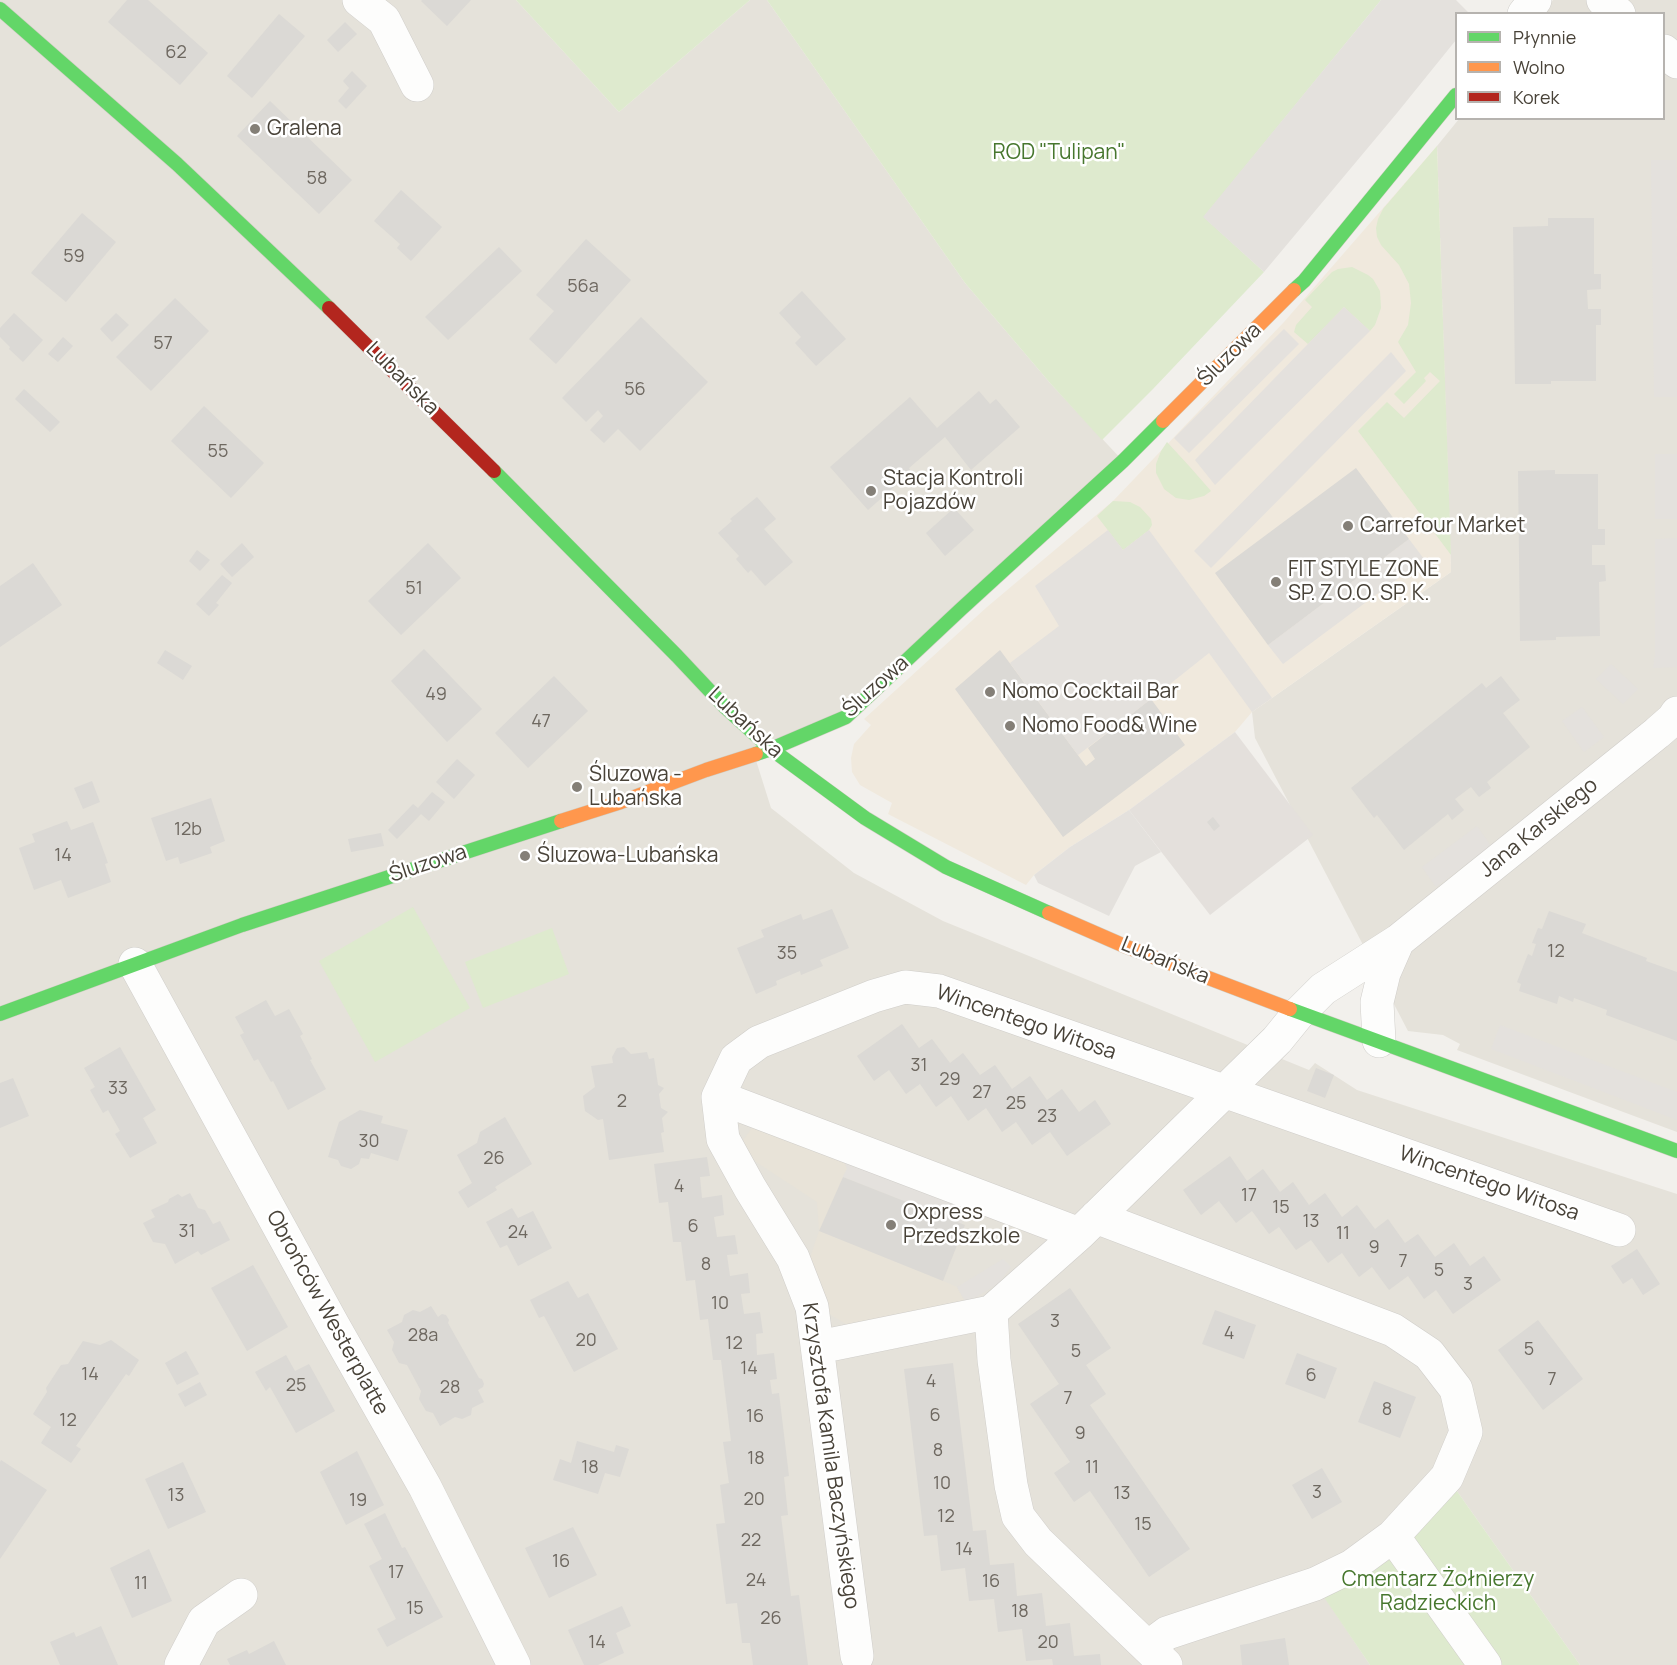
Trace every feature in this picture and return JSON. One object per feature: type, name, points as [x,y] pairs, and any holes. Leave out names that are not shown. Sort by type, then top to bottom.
[{"type":"street","points":[[359,0],[384,20],[417,85]]},
{"type":"street","points":[[1526,12],[1535,0]]},
{"type":"street","points":[[1603,0],[1617,12]]},
{"type":"street","name":"Lubańska","points":[[0,9],[177,164],[374,350],[725,707],[771,749],[865,818],[946,867],[1128,947],[1299,1013],[1677,1151]]},
{"type":"street","points":[[1665,52],[1677,62]]},
{"type":"street","name":"Śluzowa","points":[[0,1014],[253,922],[621,802],[706,770],[771,749],[846,717],[1123,461],[1304,280],[1455,96]]},
{"type":"street","name":"Jana Karskiego","points":[[1299,1013],[1323,989],[1398,941],[1657,733],[1677,713]]},
{"type":"street","name":"Jana Karskiego","points":[[1379,1041],[1377,1002],[1384,973],[1398,941]]},
{"type":"street","name":"Obrońców Westerplatte","points":[[135,964],[333,1325],[425,1487],[514,1665]]},
{"type":"street","name":"Wincentego Witosa","points":[[718,1097],[736,1059],[759,1042],[874,996],[905,987],[939,991],[1619,1230]]},
{"type":"street","points":[[819,1347],[991,1312],[1087,1225],[1277,1040],[1299,1013]]},
{"type":"street","points":[[718,1097],[1393,1330],[1429,1354],[1456,1389],[1466,1432],[1447,1477],[1393,1536],[1352,1566],[1315,1584],[1167,1633],[1157,1656],[1038,1542],[1018,1515],[1011,1485],[997,1382],[991,1312]]},
{"type":"street","name":"Krzysztofa Kamila Baczyńskiego","points":[[718,1097],[723,1139],[793,1258],[812,1306],[857,1656]]},
{"type":"street","points":[[1393,1536],[1485,1665]]},
{"type":"street","points":[[181,1665],[204,1621],[241,1595]]},
{"type":"shaded area","points":[[0,0],[516,0],[619,112],[750,0],[767,0],[965,283],[1050,383],[1123,461],[846,717],[754,754],[771,808],[854,873],[943,921],[1309,1070],[1315,1063],[1357,1090],[1677,1194],[1677,1665],[1580,1665],[1447,1477],[1316,1584],[1370,1665],[0,1665]]},
{"type":"shaded area","points":[[1381,0],[1456,0],[1468,12],[1455,12],[1455,41],[1264,272],[1203,217]]},
{"type":"shaded area","points":[[1553,0],[1677,0],[1677,1132],[1457,1050],[1460,1044],[1443,1035],[1408,1031],[1255,738],[1252,712],[1451,572],[1437,146],[1458,120],[1665,120],[1665,12],[1544,12]]},
{"type":"shaded area","points":[[1437,146],[1451,572],[1252,712],[1235,732],[1129,810],[1070,847],[1034,875],[1026,885],[888,814],[892,803],[860,785],[852,772],[851,758],[854,744],[871,725],[864,719],[987,607],[1113,501],[1284,322]]},
{"type":"shaded area","points":[[1651,160],[1676,160],[1677,397],[1654,397]]},
{"type":"shaded area","points":[[1344,307],[1370,331],[1215,485],[1195,460]]},
{"type":"shaded area","points":[[1284,329],[1299,344],[1189,453],[1174,438]]},
{"type":"shaded area","points":[[1391,352],[1406,371],[1211,568],[1194,551]]},
{"type":"shaded area","points":[[1655,454],[1677,454],[1677,519],[1655,519]]},
{"type":"shaded area","points":[[1108,530],[1123,550],[1149,530],[1272,698],[1252,712],[1209,653],[1078,755],[1010,663],[1059,626],[1035,586]]},
{"type":"shaded area","points":[[1677,538],[1677,667],[1653,668],[1655,539]]},
{"type":"shaded area","points":[[1409,539],[1424,559],[1283,664],[1268,645]]},
{"type":"shaded area","points":[[1611,664],[1638,689],[1623,704],[1596,679]]},
{"type":"shaded area","points":[[1582,707],[1604,737],[1584,752],[1562,721]]},
{"type":"shaded area","points":[[1235,732],[1313,835],[1210,915],[1129,810]]},
{"type":"shaded area","points":[[1129,810],[1161,852],[1135,866],[1109,916],[1038,883],[1034,875],[1070,847]]},
{"type":"shaded area","points":[[1477,826],[1491,846],[1436,887],[1422,867]]},
{"type":"shaded area","points":[[1500,1025],[1677,1092],[1677,1120],[1491,1049]]},
{"type":"shaded area","name":"Oxpress Przedszkole","points":[[755,1124],[841,1150],[847,1169],[843,1176],[965,1225],[943,1281],[957,1287],[966,1303],[866,1326],[846,1324],[829,1314],[809,1261],[819,1231],[817,1202],[747,1156],[741,1143]]},
{"type":"shaded area","points":[[841,1150],[970,1198],[962,1224],[843,1177],[847,1169]]},
{"type":"shaded area","points":[[1003,1259],[1011,1267],[999,1283],[966,1303],[957,1287]]},
{"type":"green space","points":[[516,0],[750,0],[619,112]]},
{"type":"green space","name":"ROD \"Tulipan\"","points":[[767,0],[1381,0],[1204,217],[1264,272],[1102,440],[965,283]]},
{"type":"green space","points":[[1437,146],[1451,555],[1358,431],[1387,402],[1404,418],[1440,381],[1430,372],[1424,378],[1426,381],[1404,404],[1394,394],[1416,372],[1398,342],[1408,325],[1411,303],[1409,284],[1399,265],[1381,245],[1376,228],[1383,209]]},
{"type":"green space","points":[[1352,267],[1373,279],[1380,291],[1381,308],[1375,325],[1370,331],[1344,307],[1308,344],[1294,332],[1296,325],[1312,307],[1305,300],[1332,272]]},
{"type":"green space","points":[[1167,442],[1211,491],[1204,496],[1189,500],[1176,498],[1164,489],[1156,473],[1156,464]]},
{"type":"green space","points":[[1113,501],[1130,502],[1140,507],[1151,519],[1152,525],[1149,530],[1123,550],[1097,516]]},
{"type":"green space","points":[[413,907],[470,1008],[375,1062],[319,961]]},
{"type":"green space","points":[[552,928],[569,974],[483,1008],[465,962]]},
{"type":"green space","name":"Cmentarz Żołnierzy Radzieckich","points":[[1447,1477],[1580,1665],[1370,1665],[1315,1584]]},
{"type":"building","points":[[127,0],[148,0],[208,53],[180,85],[108,22]]},
{"type":"building","points":[[422,0],[471,0],[447,26]]},
{"type":"building","points":[[279,14],[305,36],[252,98],[227,76]]},
{"type":"building","points":[[345,22],[357,34],[338,52],[327,40]]},
{"type":"building","points":[[352,71],[367,86],[346,109],[338,101],[349,88],[343,81]]},
{"type":"building","points":[[270,101],[352,180],[319,214],[237,136]]},
{"type":"building","points":[[401,190],[442,227],[411,261],[397,248],[400,244],[374,221]]},
{"type":"building","points":[[82,213],[116,242],[66,302],[31,273]]},
{"type":"building","points":[[1548,218],[1594,218],[1594,274],[1601,274],[1601,289],[1587,290],[1588,309],[1601,309],[1601,325],[1596,325],[1596,381],[1515,384],[1513,227],[1548,226]]},
{"type":"building","points":[[586,239],[631,280],[556,364],[529,339],[554,311],[536,295]]},
{"type":"building","points":[[499,247],[522,271],[448,340],[425,317]]},
{"type":"building","points":[[802,291],[846,339],[816,366],[795,343],[801,337],[779,313]]},
{"type":"building","points":[[175,298],[209,331],[151,391],[116,357]]},
{"type":"building","points":[[14,313],[43,340],[23,362],[0,337],[0,328]]},
{"type":"building","points":[[116,313],[129,325],[112,342],[100,329]]},
{"type":"building","points":[[641,317],[708,382],[640,451],[618,429],[604,443],[590,430],[603,416],[598,410],[586,422],[562,398]]},
{"type":"building","points":[[63,337],[73,346],[58,362],[48,354]]},
{"type":"building","points":[[24,389],[60,422],[50,432],[15,399]]},
{"type":"building","points":[[979,391],[990,404],[996,399],[1020,427],[971,470],[945,437],[909,468],[911,472],[868,510],[830,467],[910,397],[937,428]]},
{"type":"building","points":[[204,406],[264,463],[231,498],[171,441]]},
{"type":"building","points":[[1356,468],[1409,539],[1268,645],[1215,573]]},
{"type":"building","points":[[1555,470],[1555,474],[1598,474],[1598,529],[1605,529],[1605,545],[1592,545],[1592,565],[1605,565],[1606,581],[1599,582],[1600,636],[1520,641],[1518,471]]},
{"type":"building","points":[[757,497],[776,519],[764,529],[793,562],[765,586],[751,570],[748,573],[736,559],[739,556],[718,533],[732,521],[730,519]]},
{"type":"building","points":[[954,508],[974,530],[945,556],[926,533]]},
{"type":"building","points":[[242,543],[254,557],[232,577],[220,564]]},
{"type":"building","points":[[428,543],[461,578],[401,635],[368,601]]},
{"type":"building","points":[[197,550],[210,560],[200,571],[189,561]]},
{"type":"building","points":[[33,563],[62,605],[0,647],[0,586]]},
{"type":"building","points":[[222,575],[232,583],[216,603],[219,605],[209,616],[196,604]]},
{"type":"building","points":[[424,649],[482,709],[447,742],[391,681]]},
{"type":"building","points":[[165,650],[192,666],[183,680],[157,663]]},
{"type":"building","points":[[1000,650],[1086,766],[1095,759],[1088,748],[1151,699],[1185,745],[1063,837],[955,689]]},
{"type":"building","points":[[554,676],[588,711],[528,768],[495,733]]},
{"type":"building","points":[[1501,676],[1520,700],[1503,713],[1530,747],[1487,782],[1491,788],[1479,797],[1471,787],[1455,799],[1464,810],[1452,820],[1448,814],[1404,850],[1377,815],[1374,818],[1351,788],[1482,683],[1486,688]]},
{"type":"building","points":[[457,759],[475,775],[454,799],[436,782]]},
{"type":"building","points":[[92,781],[100,802],[83,809],[74,788]]},
{"type":"building","points":[[432,792],[445,802],[429,821],[421,814],[397,839],[388,830],[413,804],[418,808]]},
{"type":"building","points":[[211,798],[225,841],[210,847],[212,853],[180,864],[178,857],[166,861],[151,818]]},
{"type":"building","points":[[1213,817],[1220,826],[1214,831],[1207,822]]},
{"type":"building","points":[[67,821],[71,830],[93,822],[108,863],[105,864],[111,882],[68,898],[61,880],[34,890],[19,848],[35,842],[32,834]]},
{"type":"building","points":[[381,833],[384,846],[351,852],[348,839]]},
{"type":"building","points":[[832,909],[849,948],[820,960],[823,966],[801,975],[800,971],[776,981],[777,985],[756,994],[737,948],[764,937],[761,930],[801,914],[803,920]]},
{"type":"building","points":[[1549,911],[1586,924],[1582,933],[1677,972],[1677,1041],[1606,1015],[1607,1010],[1574,998],[1573,1002],[1559,996],[1557,1004],[1519,991],[1521,984],[1517,982],[1528,954],[1532,956],[1536,944],[1532,943],[1538,928],[1542,929]]},
{"type":"building","points":[[266,1000],[275,1016],[289,1009],[303,1034],[300,1036],[312,1059],[310,1060],[326,1089],[288,1110],[258,1059],[254,1061],[240,1035],[244,1033],[235,1017]]},
{"type":"building","points":[[902,1024],[919,1048],[932,1039],[950,1063],[963,1053],[980,1075],[995,1065],[1012,1089],[1030,1076],[1047,1100],[1062,1089],[1079,1112],[1095,1100],[1111,1124],[1067,1156],[1050,1132],[1032,1145],[1016,1122],[1002,1132],[986,1108],[968,1121],[951,1096],[936,1107],[920,1084],[906,1094],[889,1070],[874,1081],[857,1056]]},
{"type":"building","points":[[120,1047],[156,1110],[143,1118],[157,1143],[130,1158],[115,1134],[120,1131],[108,1110],[103,1113],[90,1090],[95,1087],[84,1068]]},
{"type":"building","points":[[624,1047],[631,1054],[647,1052],[649,1059],[654,1058],[658,1085],[664,1088],[659,1094],[661,1108],[668,1112],[662,1118],[664,1132],[661,1133],[664,1152],[609,1160],[603,1119],[598,1120],[585,1111],[583,1096],[595,1087],[591,1066],[613,1063],[612,1057],[617,1048]]},
{"type":"building","points":[[1316,1068],[1334,1075],[1325,1098],[1307,1091]]},
{"type":"building","points":[[13,1078],[29,1116],[0,1128],[0,1083]]},
{"type":"building","points":[[360,1110],[383,1116],[381,1123],[408,1130],[398,1161],[371,1153],[369,1159],[361,1158],[359,1164],[351,1169],[341,1166],[338,1160],[328,1157],[339,1122]]},
{"type":"building","points":[[505,1117],[532,1164],[495,1187],[497,1190],[468,1208],[458,1192],[472,1183],[457,1155],[477,1143],[480,1132]]},
{"type":"building","points":[[1230,1156],[1247,1181],[1263,1169],[1280,1192],[1293,1182],[1309,1205],[1325,1193],[1342,1217],[1357,1205],[1375,1229],[1388,1219],[1405,1243],[1418,1234],[1435,1257],[1454,1243],[1470,1266],[1484,1256],[1501,1280],[1453,1314],[1436,1290],[1424,1299],[1408,1276],[1389,1290],[1372,1267],[1359,1277],[1342,1253],[1328,1263],[1311,1240],[1296,1250],[1279,1227],[1269,1234],[1252,1211],[1236,1223],[1219,1201],[1201,1215],[1183,1190]]},
{"type":"building","points":[[707,1157],[710,1176],[700,1177],[702,1198],[722,1195],[724,1215],[714,1217],[717,1237],[735,1235],[738,1254],[727,1255],[730,1276],[748,1273],[750,1293],[741,1294],[744,1314],[760,1312],[763,1333],[756,1334],[757,1355],[774,1353],[777,1379],[770,1380],[772,1394],[779,1393],[789,1476],[784,1477],[788,1515],[781,1516],[791,1596],[799,1595],[808,1665],[753,1665],[750,1643],[742,1643],[737,1603],[726,1604],[716,1524],[725,1523],[720,1485],[729,1483],[723,1442],[731,1441],[721,1360],[713,1360],[708,1319],[700,1320],[695,1280],[686,1281],[681,1242],[673,1242],[668,1202],[659,1203],[654,1164]]},
{"type":"building","points":[[843,1177],[965,1225],[943,1281],[819,1231]]},
{"type":"building","points":[[190,1193],[198,1208],[205,1210],[213,1224],[220,1221],[230,1240],[201,1255],[198,1251],[175,1264],[165,1244],[153,1242],[143,1223],[155,1217],[151,1210],[178,1194],[182,1197]]},
{"type":"building","points":[[512,1208],[518,1218],[533,1211],[552,1248],[518,1266],[507,1245],[500,1248],[486,1222]]},
{"type":"building","points":[[1637,1249],[1660,1284],[1643,1295],[1632,1278],[1623,1284],[1611,1266]]},
{"type":"building","points":[[253,1265],[288,1327],[247,1351],[211,1288]]},
{"type":"building","points":[[568,1281],[578,1298],[588,1293],[618,1349],[574,1372],[544,1316],[539,1318],[530,1300]]},
{"type":"building","points":[[1070,1288],[1111,1348],[1086,1365],[1106,1394],[1090,1405],[1190,1549],[1149,1577],[1090,1491],[1074,1502],[1054,1473],[1070,1462],[1030,1404],[1059,1384],[1018,1324]]},
{"type":"building","points":[[431,1306],[438,1317],[442,1314],[446,1315],[448,1323],[484,1384],[478,1390],[484,1402],[472,1408],[471,1415],[462,1419],[455,1417],[440,1426],[433,1413],[426,1411],[419,1399],[421,1391],[407,1365],[399,1363],[392,1350],[394,1342],[387,1330],[402,1322],[404,1315],[413,1310],[420,1312]]},
{"type":"building","points":[[1215,1310],[1256,1325],[1244,1359],[1202,1344]]},
{"type":"building","points":[[1538,1320],[1583,1379],[1543,1410],[1498,1350]]},
{"type":"building","points":[[111,1340],[139,1360],[129,1376],[126,1374],[76,1446],[81,1449],[71,1463],[41,1443],[51,1427],[33,1414],[61,1365],[68,1364],[83,1341],[100,1345]]},
{"type":"building","points":[[186,1351],[199,1374],[177,1385],[165,1363]]},
{"type":"building","points":[[1297,1353],[1337,1368],[1325,1399],[1285,1384]]},
{"type":"building","points":[[286,1355],[295,1371],[309,1364],[335,1411],[296,1433],[270,1387],[266,1391],[255,1372]]},
{"type":"building","points":[[953,1363],[973,1531],[986,1530],[990,1565],[1014,1563],[1017,1596],[1042,1593],[1046,1626],[1070,1623],[1074,1656],[1100,1654],[1101,1665],[1053,1665],[1052,1659],[1026,1661],[1022,1629],[998,1632],[994,1599],[969,1601],[965,1568],[941,1571],[937,1535],[924,1536],[904,1369]]},
{"type":"building","points":[[1374,1381],[1416,1397],[1400,1438],[1358,1422]]},
{"type":"building","points":[[200,1382],[207,1395],[185,1407],[178,1394]]},
{"type":"building","points":[[577,1441],[614,1452],[616,1445],[629,1449],[620,1477],[605,1473],[598,1494],[553,1480],[560,1459],[571,1463]]},
{"type":"building","points":[[357,1451],[384,1505],[346,1525],[320,1472]]},
{"type":"building","points":[[1,1460],[47,1490],[0,1559],[0,1462]]},
{"type":"building","points":[[183,1462],[206,1512],[168,1529],[145,1479]]},
{"type":"building","points":[[1322,1468],[1342,1502],[1312,1519],[1292,1485]]},
{"type":"building","points":[[385,1513],[402,1548],[405,1547],[443,1617],[387,1647],[377,1629],[396,1619],[369,1566],[382,1559],[364,1524]]},
{"type":"building","points":[[573,1527],[597,1575],[549,1598],[525,1548]]},
{"type":"building","points":[[149,1549],[172,1601],[132,1618],[110,1568]]},
{"type":"building","points":[[622,1606],[631,1626],[616,1633],[624,1653],[598,1665],[584,1665],[568,1630]]},
{"type":"building","points":[[101,1626],[118,1665],[60,1665],[50,1642],[74,1632],[76,1637]]},
{"type":"building","points":[[1285,1638],[1289,1665],[1242,1665],[1240,1645]]},
{"type":"building","points":[[274,1641],[286,1665],[230,1665],[227,1659],[247,1650],[249,1654]]},
{"type":"traffic: fast","points":[[0,9],[177,164],[329,308]]},
{"type":"traffic: fast","points":[[1294,290],[1304,281],[1455,96]]},
{"type":"traffic: fast","points":[[756,754],[846,717],[1123,461],[1163,421]]},
{"type":"traffic: fast","points":[[494,471],[725,707],[771,749],[865,818],[946,867],[1049,913]]},
{"type":"traffic: fast","points":[[0,1014],[242,925],[561,821]]},
{"type":"traffic: fast","points":[[1290,1009],[1677,1151]]},
{"type":"traffic: slow","points":[[1163,421],[1294,290]]},
{"type":"traffic: slow","points":[[561,821],[756,754]]},
{"type":"traffic: slow","points":[[1049,913],[1127,947],[1290,1009]]},
{"type":"traffic: jam","points":[[329,308],[494,471]]},
{"type":"place","name":"Gralena","points":[[255,129]]},
{"type":"place","name":"Stacja Kontroli Pojazdów","points":[[871,491]]},
{"type":"place","name":"Carrefour Market","points":[[1348,526]]},
{"type":"place","name":"FIT STYLE ZONE SP. Z O.O. SP. K.","points":[[1276,582]]},
{"type":"place","name":"Nomo Cocktail Bar","points":[[990,692]]},
{"type":"place","name":"Nomo Food& Wine","points":[[1010,726]]},
{"type":"place","name":"Śluzowa - Lubańska","points":[[577,787]]},
{"type":"place","name":"Śluzowa-Lubańska","points":[[525,856]]},
{"type":"place","name":"Oxpress Przedszkole","points":[[891,1225]]}]
